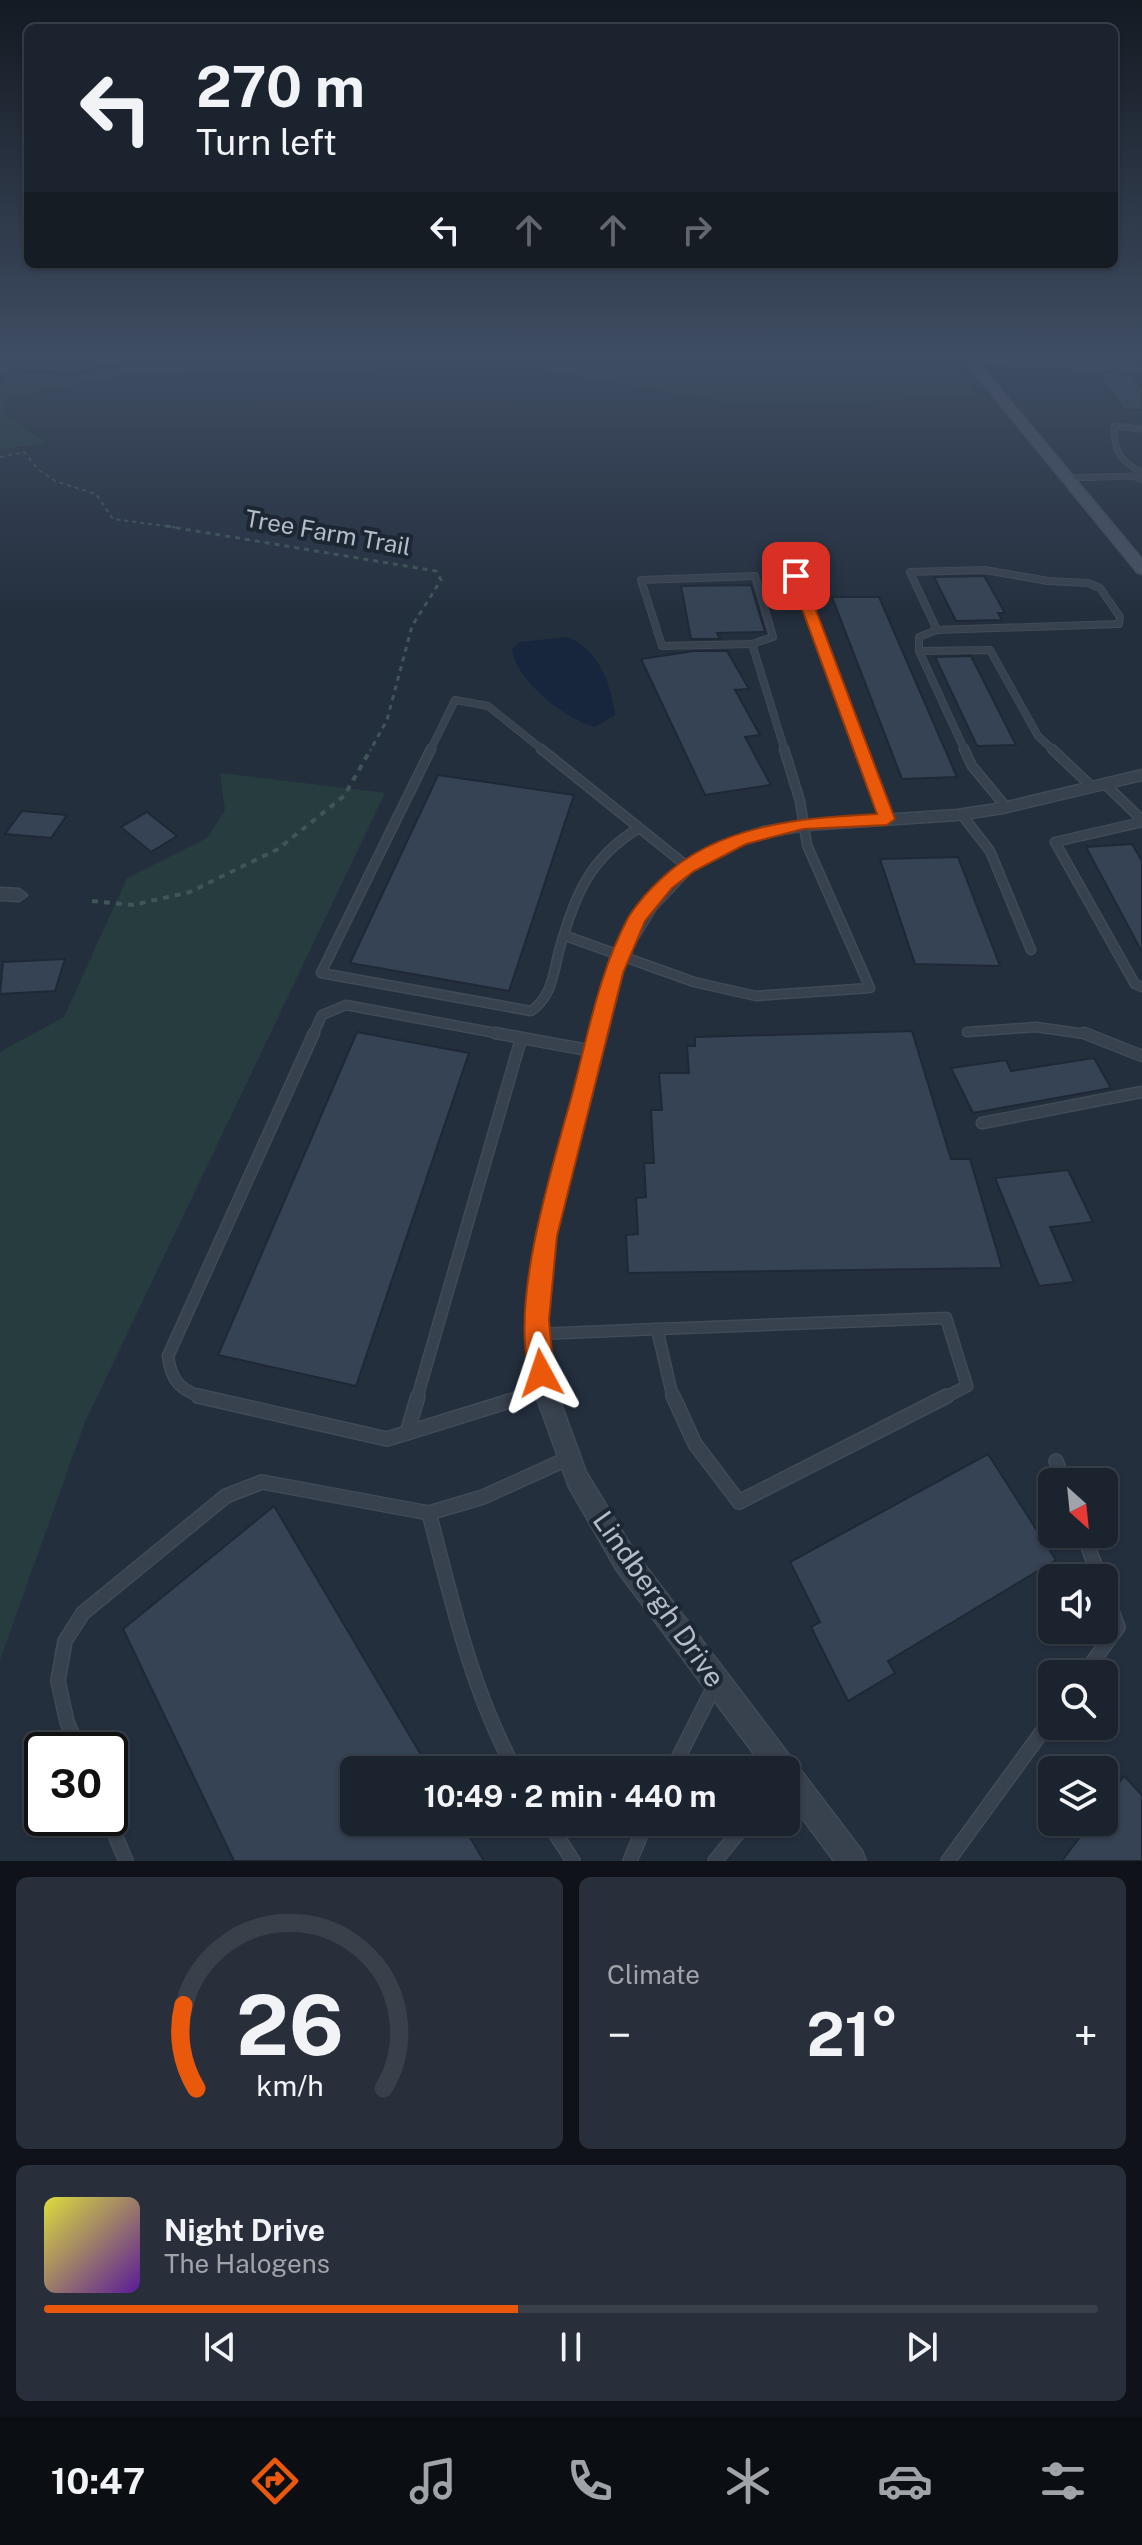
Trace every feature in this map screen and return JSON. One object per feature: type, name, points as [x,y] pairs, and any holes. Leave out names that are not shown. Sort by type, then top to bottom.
[{"type":"main road","points":[[1036,441],[1142,569]]},
{"type":"street","name":"Lindbergh Drive","points":[[772,1756],[625,1560],[577,1479],[545,1390],[538,1356],[546,1236],[619,955],[638,918],[666,884],[688,867],[741,839],[803,824],[962,815],[1142,775]]},
{"type":"street","points":[[0,894],[19,895]]},
{"type":"street","name":"Lindbergh Drive","points":[[800,1793],[852,1861]]},
{"type":"lane","points":[[1113,441],[1112,447],[1119,458],[1142,476]]},
{"type":"lane","points":[[1066,478],[1142,476]]},
{"type":"lane","points":[[937,630],[910,572],[985,570],[1048,581],[1088,583],[1100,588],[1120,617],[1119,624],[1114,626],[937,630],[919,637],[919,651],[972,766],[1006,807]]},
{"type":"lane","points":[[755,576],[773,637],[752,644],[662,646],[641,580],[755,576]]},
{"type":"lane","points":[[796,576],[887,819]]},
{"type":"lane","points":[[566,936],[694,982],[756,996],[870,988],[807,845],[800,801],[752,644]]},
{"type":"lane","points":[[919,651],[990,650],[1038,736],[1142,821]]},
{"type":"lane","points":[[639,828],[615,842],[592,870],[581,889],[545,1001],[531,1011],[321,973],[455,700],[488,706],[688,867]]},
{"type":"lane","points":[[962,815],[990,851],[1031,950]]},
{"type":"lane","points":[[1142,821],[1055,842],[1135,984],[1142,987]]},
{"type":"lane","points":[[545,1390],[387,1439],[194,1395],[179,1389],[174,1382],[168,1356],[322,1015],[346,1005],[593,1051]]},
{"type":"lane","points":[[967,1032],[1044,1025],[1085,1031],[1142,1056]]},
{"type":"lane","points":[[407,1433],[521,1039]]},
{"type":"lane","points":[[982,1123],[1142,1092]]},
{"type":"lane","points":[[538,1334],[657,1329],[946,1318],[967,1386],[739,1502],[718,1480],[689,1438],[670,1395],[660,1362],[657,1329]]},
{"type":"lane","points":[[71,1732],[58,1681],[65,1641],[83,1613],[226,1496],[262,1482],[429,1513],[453,1509],[489,1495],[569,1457]]},
{"type":"lane","points":[[1056,1461],[1059,1468]]},
{"type":"lane","points":[[429,1513],[470,1661],[508,1756]]},
{"type":"lane","points":[[679,1756],[717,1681]]},
{"type":"lane","points":[[948,1861],[1038,1737]]},
{"type":"lane","points":[[116,1836],[126,1861]]},
{"type":"lane","points":[[557,1836],[573,1861]]},
{"type":"lane","points":[[630,1861],[640,1836]]},
{"type":"lane","points":[[715,1861],[736,1836]]},
{"type":"path","name":"Tree Farm Trail","points":[[0,457],[24,452],[36,468],[58,485],[96,494],[113,519],[250,537],[402,564],[436,571],[441,580],[412,626],[387,720],[344,796],[278,849],[190,892],[133,905],[92,901]]},
{"type":"green space","points":[[0,441],[45,442],[0,450]]},
{"type":"green space","points":[[220,773],[385,793],[85,1422],[0,1660],[0,1052],[64,1017],[127,878],[207,838],[225,810]]},
{"type":"water","points":[[567,637],[578,642],[595,658],[610,691],[615,715],[595,727],[570,716],[544,697],[515,661],[512,649],[519,642]]},
{"type":"building","points":[[984,576],[1005,613],[998,613],[1002,620],[956,621],[934,577]]},
{"type":"building","points":[[751,585],[765,632],[717,633],[720,639],[691,639],[681,586]]},
{"type":"building","points":[[832,597],[879,597],[957,777],[902,779]]},
{"type":"building","points":[[694,651],[727,651],[749,689],[735,690],[760,735],[745,737],[771,785],[705,795],[641,659]]},
{"type":"building","points":[[971,656],[1016,745],[977,746],[935,657]]},
{"type":"building","points":[[438,775],[574,795],[509,991],[350,963]]},
{"type":"building","points":[[22,811],[67,815],[51,838],[5,834]]},
{"type":"building","points":[[147,812],[177,836],[151,852],[121,827]]},
{"type":"building","points":[[1132,844],[1142,861],[1142,952],[1086,847]]},
{"type":"building","points":[[958,857],[1000,966],[915,964],[880,859]]},
{"type":"building","points":[[65,959],[55,991],[0,994],[3,962]]},
{"type":"building","points":[[912,1031],[951,1159],[970,1159],[1002,1268],[628,1273],[626,1235],[638,1234],[636,1198],[646,1197],[644,1163],[654,1163],[651,1110],[662,1110],[659,1073],[689,1073],[687,1046],[695,1046],[695,1037]]},
{"type":"building","points":[[357,1032],[469,1053],[356,1386],[218,1355]]},
{"type":"building","points":[[1094,1058],[1111,1088],[973,1113],[951,1068],[1006,1060],[1011,1071]]},
{"type":"building","points":[[1068,1170],[1093,1222],[1050,1227],[1074,1282],[1039,1286],[995,1178]]},
{"type":"building","points":[[988,1454],[1038,1532],[1038,1548],[1048,1548],[1056,1560],[1049,1564],[1038,1564],[1038,1571],[888,1661],[895,1673],[848,1701],[811,1627],[820,1622],[790,1562]]},
{"type":"building","points":[[274,1506],[422,1756],[340,1756],[340,1836],[469,1836],[484,1861],[234,1861],[123,1629]]},
{"type":"building","points":[[1124,1776],[1142,1795],[1142,1861],[1062,1861],[1081,1836],[1118,1836],[1118,1784]]},
{"type":"route","points":[[541,1373],[537,1320],[546,1236],[619,955],[638,918],[666,884],[688,867],[741,839],[803,824],[887,819],[796,576]]}]
